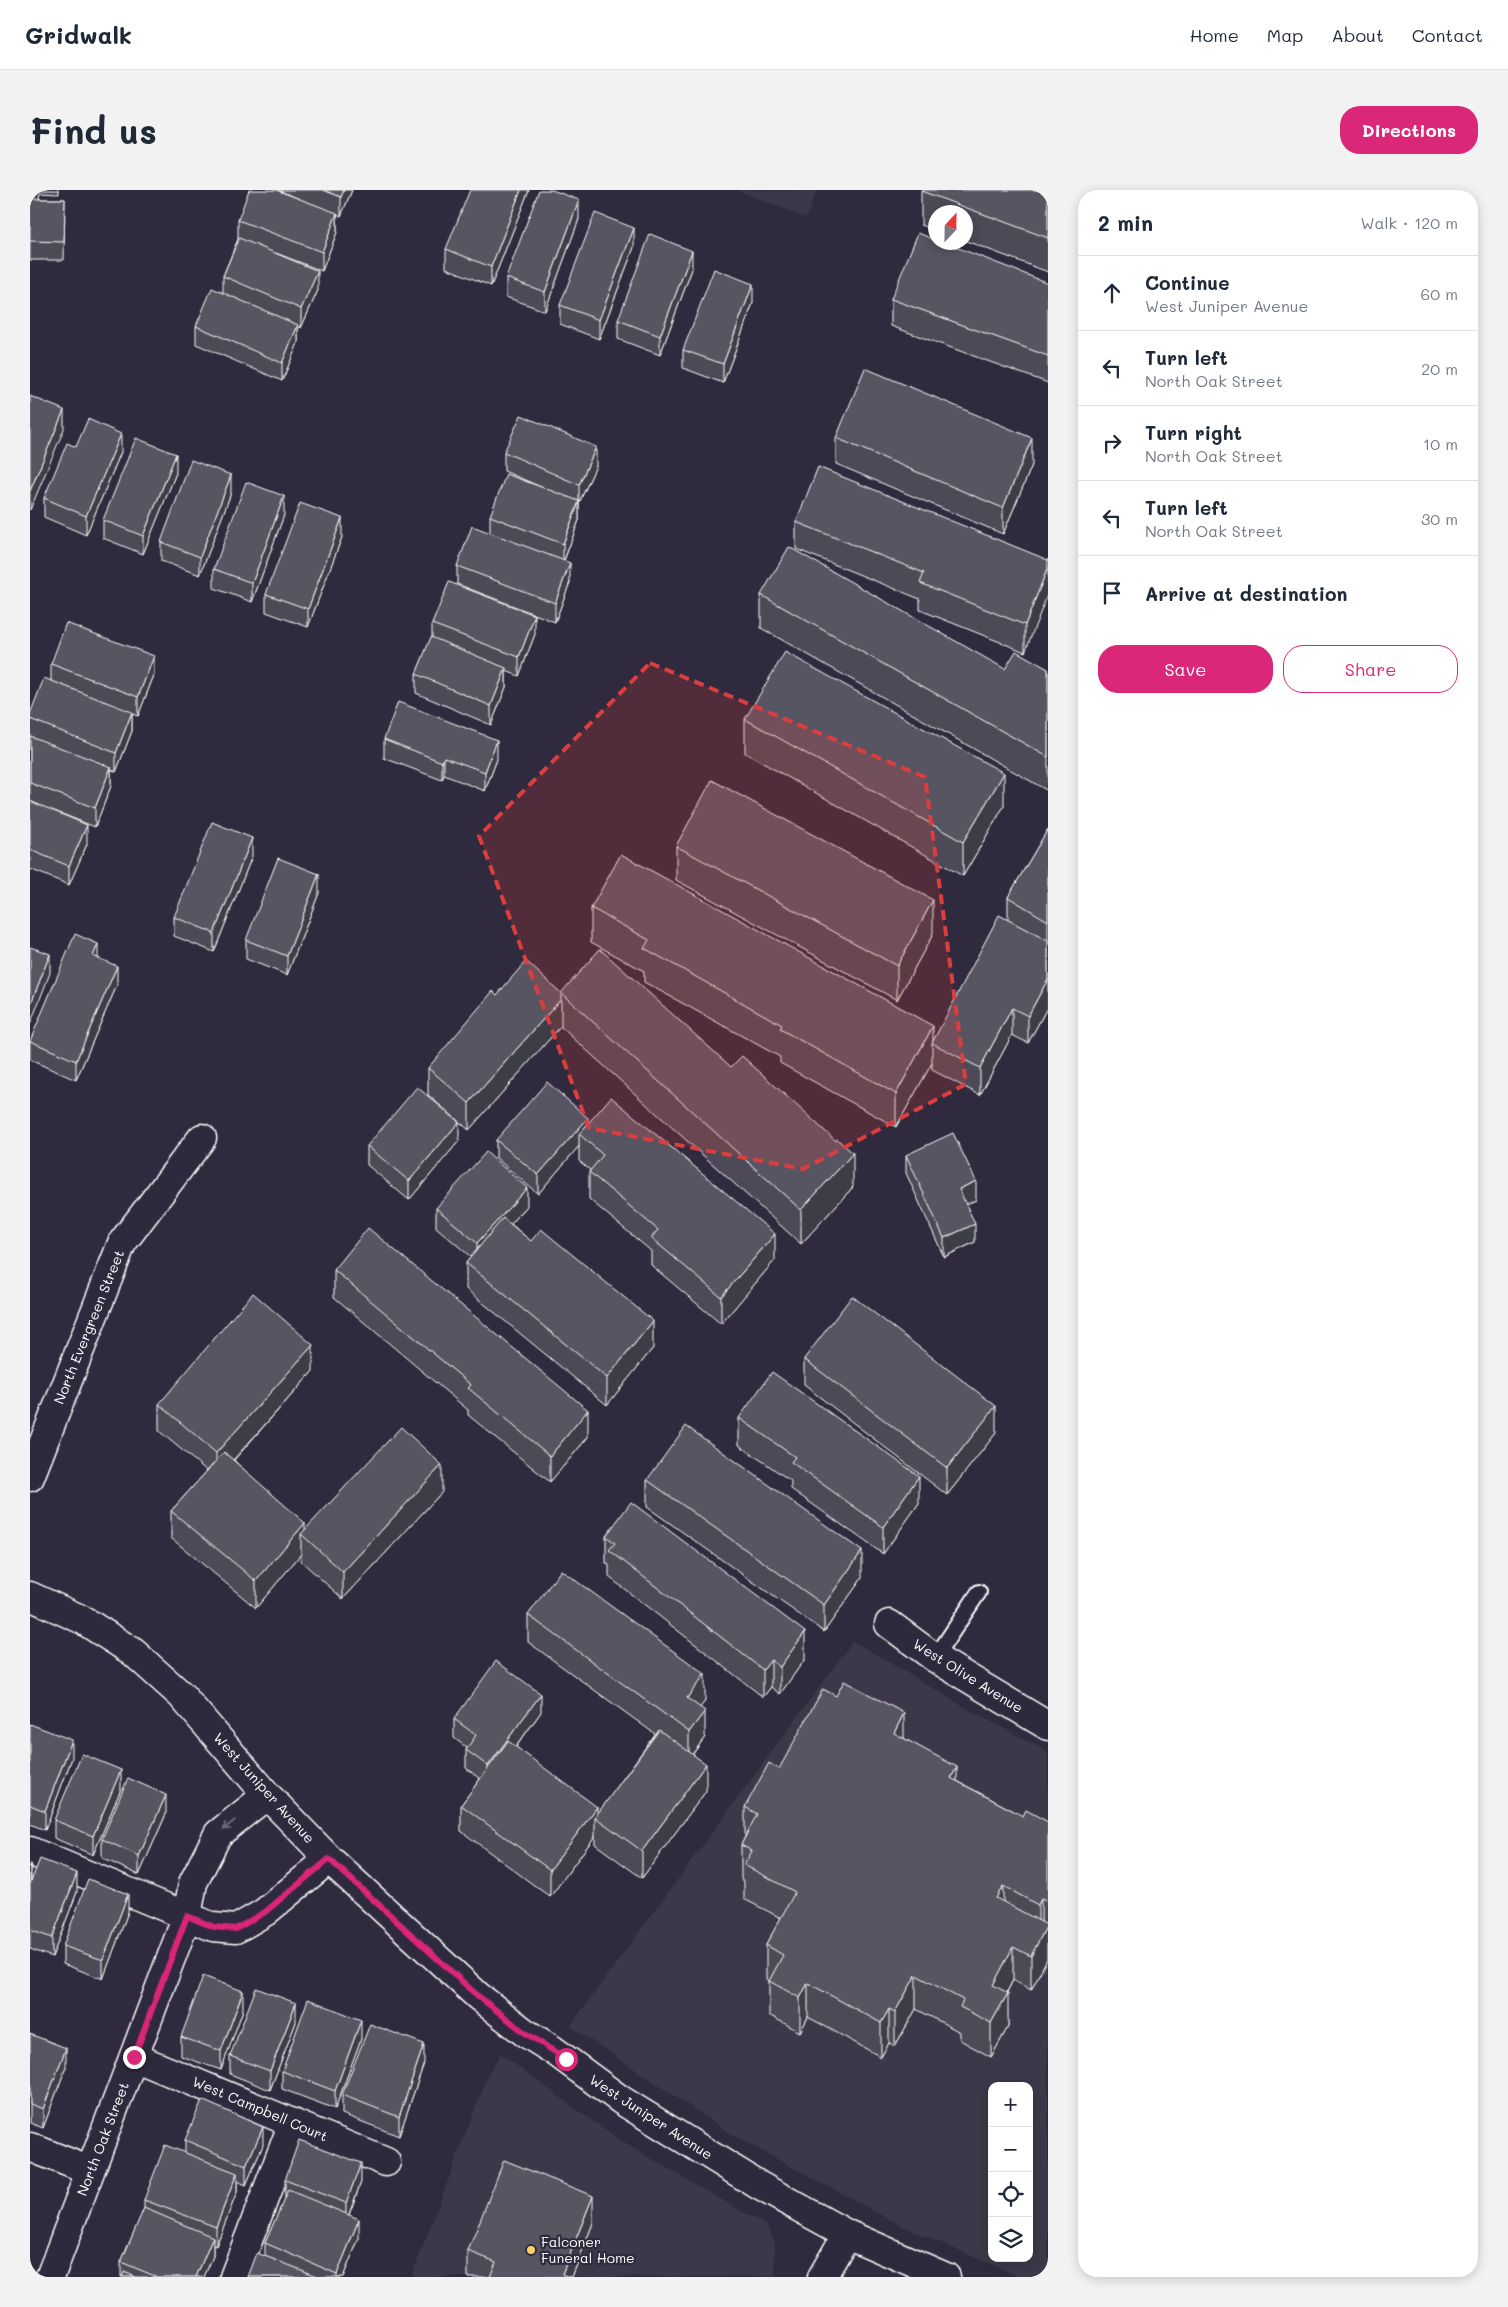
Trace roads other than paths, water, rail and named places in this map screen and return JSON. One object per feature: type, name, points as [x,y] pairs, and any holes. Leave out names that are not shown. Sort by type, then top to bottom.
[{"type":"street","name":"North Evergreen Street","points":[[30,1477],[122,1243],[202,1138]]},
{"type":"street","name":"West Juniper Avenue","points":[[30,1596],[83,1620],[133,1652],[181,1695],[267,1795],[329,1859],[478,1996],[524,2032],[553,2050],[620,2100],[692,2146],[847,2234],[946,2277]]},
{"type":"street","name":"West Olive Avenue","points":[[889,1624],[935,1658],[1048,1726]]},
{"type":"street","name":"North Oak Street","points":[[50,2277],[187,1916],[193,1882],[218,1834],[267,1795]]},
{"type":"street","points":[[30,1851],[214,1927],[236,1929],[265,1912],[329,1859]]},
{"type":"street","name":"West Campbell Court","points":[[134,2057],[386,2162]]},
{"type":"street","points":[[234,2277],[293,2123]]},
{"type":"street","points":[[30,2147],[90,2171]]},
{"type":"street","points":[[822,2277],[847,2234]]},
{"type":"lane","points":[[935,1658],[979,1592]]},
{"type":"place","name":"Falconer Funeral Home","points":[[531,2250]]}]
